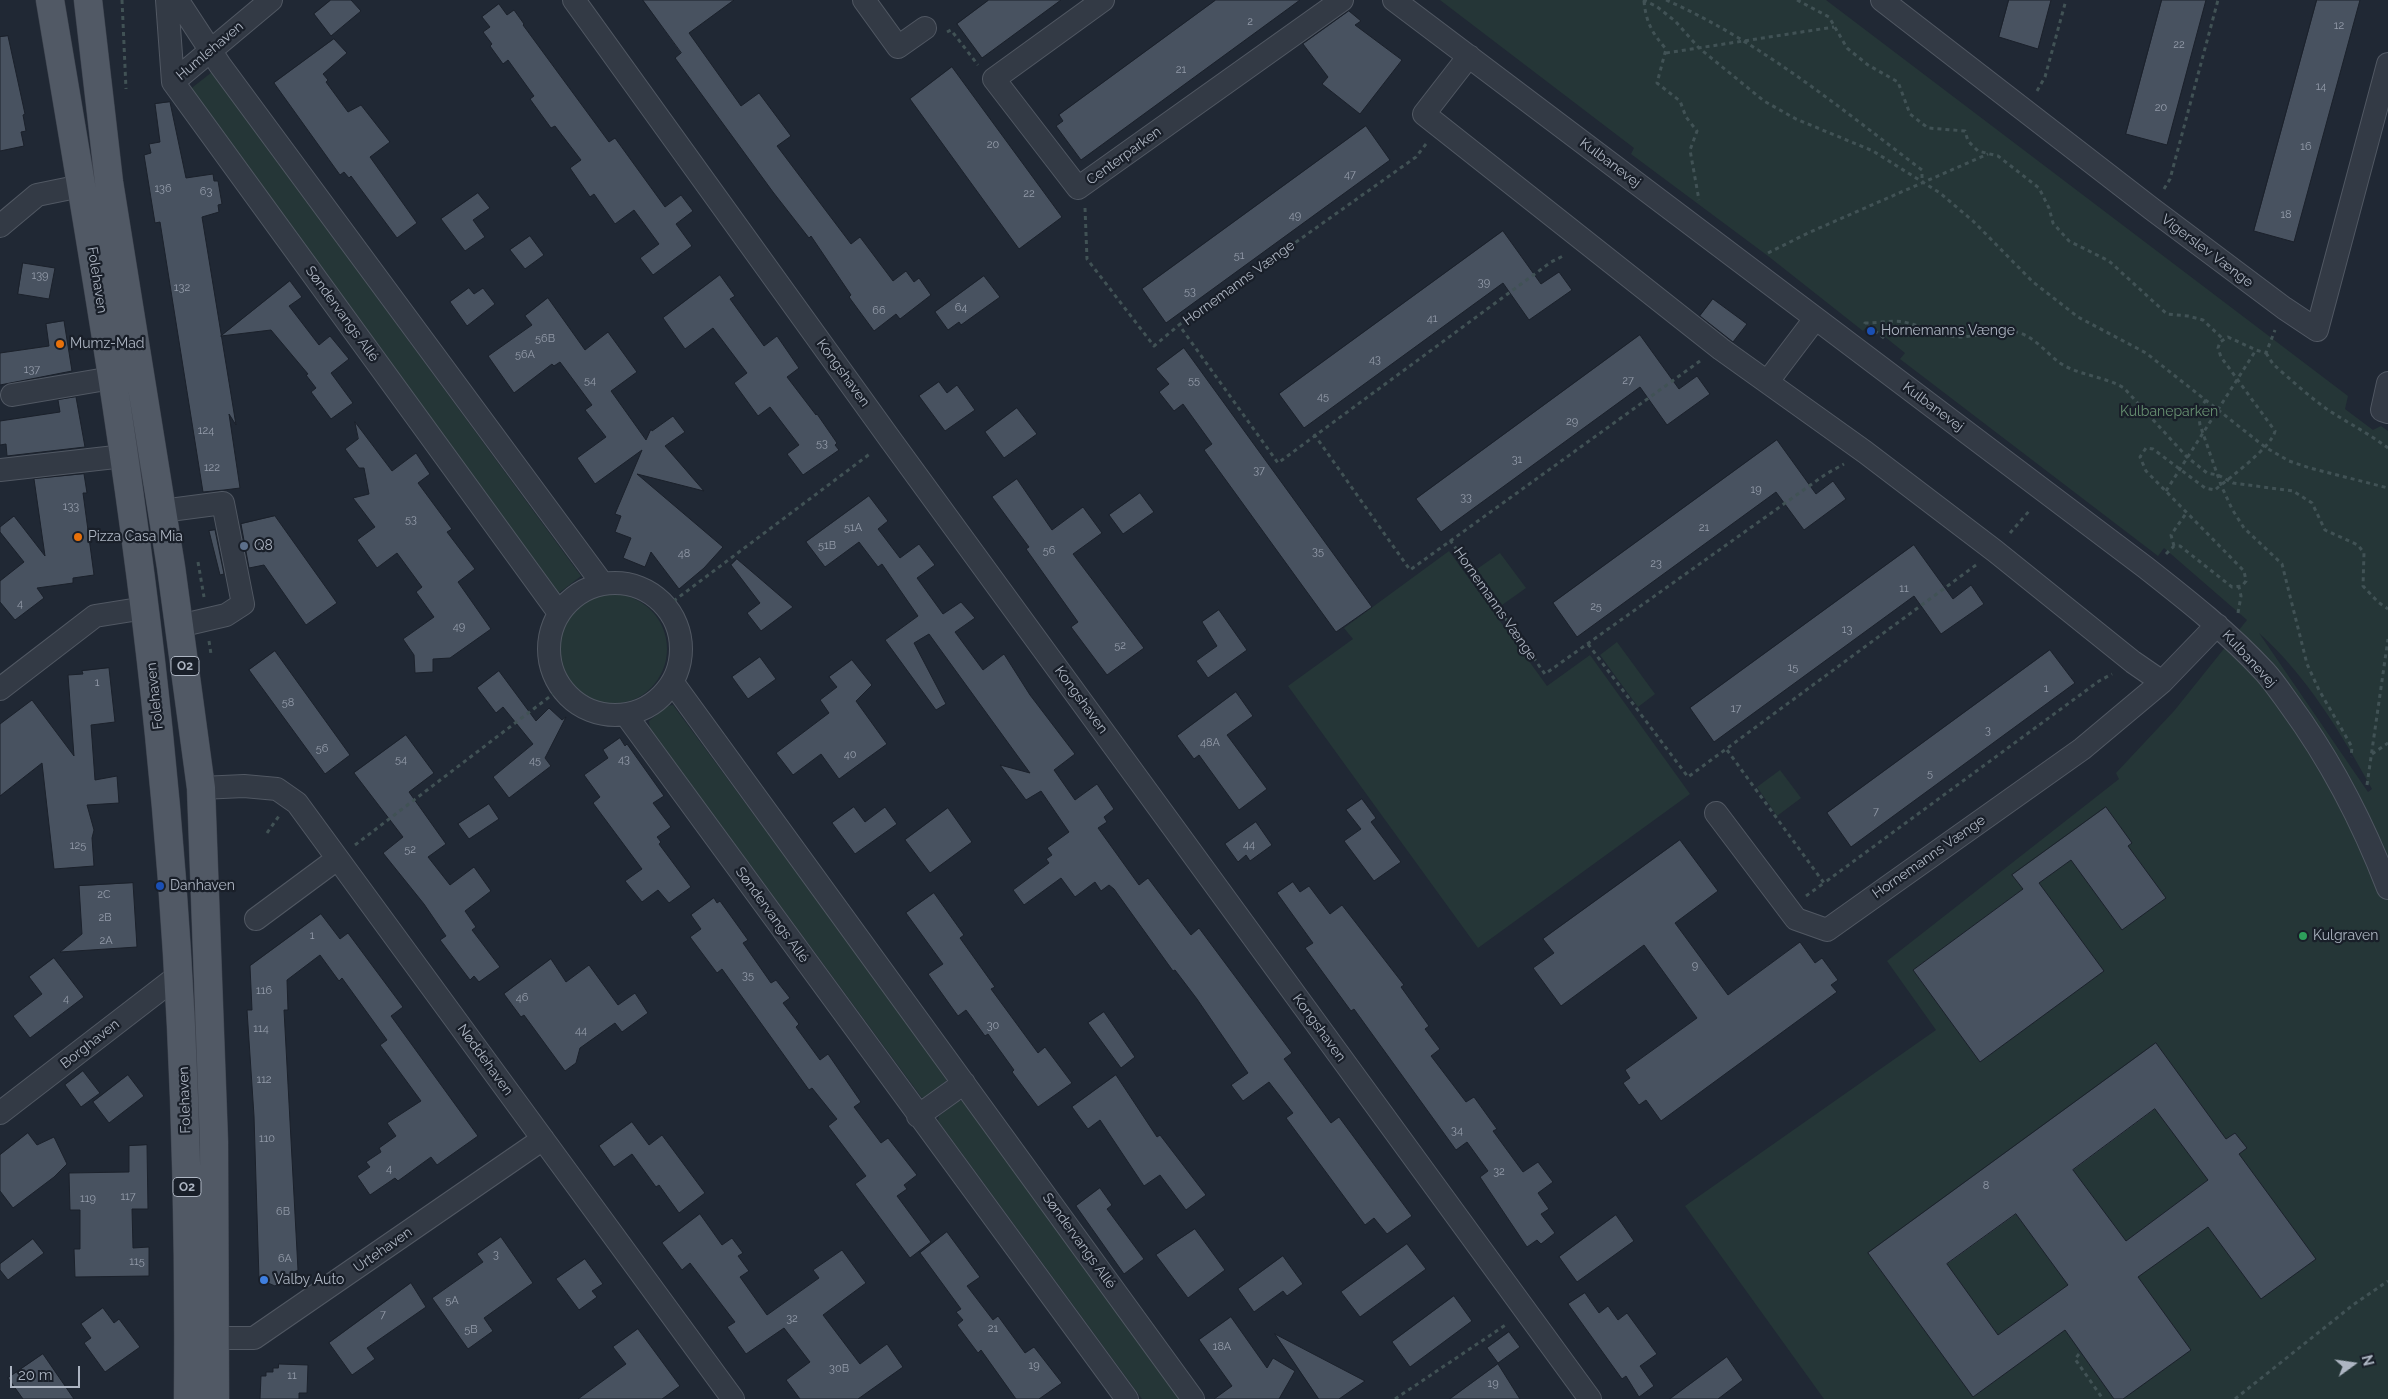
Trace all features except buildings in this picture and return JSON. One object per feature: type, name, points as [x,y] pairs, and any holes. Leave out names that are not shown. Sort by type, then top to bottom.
[{"type":"main road","name":"Folehaven","points":[[50,0],[124,456],[145,608],[164,780],[179,975],[187,1165],[188,1399]]},
{"type":"main road","name":"Folehaven","points":[[88,0],[109,182],[162,511],[201,788],[214,1132],[215,1399]]},
{"type":"street","points":[[167,0],[173,82]]},
{"type":"street","points":[[173,0],[180,4],[210,51],[602,583]]},
{"type":"street","name":"Humlehaven","points":[[173,82],[271,0]]},
{"type":"street","name":"Kongshaven","points":[[574,0],[890,439],[1590,1399]]},
{"type":"street","points":[[864,0],[898,47],[926,28]]},
{"type":"street","points":[[994,79],[1103,0]]},
{"type":"street","name":"Centerparken","points":[[994,79],[1078,188],[1342,0]]},
{"type":"street","name":"Kulbanevej","points":[[1394,0],[2152,573],[2217,625],[2266,673],[2308,730],[2352,806],[2376,855],[2388,888]]},
{"type":"street","name":"Vigerslev Vænge","points":[[1882,0],[2152,209],[2284,308],[2317,330],[2388,64]]},
{"type":"street","points":[[1469,56],[1424,114],[1721,349],[1865,452],[1995,551],[2133,662],[2162,682]]},
{"type":"street","name":"Søndervangs Allé","points":[[173,82],[559,613]]},
{"type":"street","points":[[0,226],[37,194],[81,186]]},
{"type":"street","points":[[1768,381],[1815,319]]},
{"type":"street","points":[[12,395],[112,378]]},
{"type":"street","points":[[2388,383],[2382,410],[2388,412]]},
{"type":"street","points":[[0,470],[124,456]]},
{"type":"street","points":[[162,511],[223,503],[244,604],[226,615],[179,626]]},
{"type":"street","points":[[626,582],[648,590],[667,606],[677,624],[682,644],[680,664],[673,683],[660,698],[644,709],[626,715],[607,715],[590,710],[574,701],[562,688],[549,659],[549,643],[552,628],[559,613],[577,594],[602,583],[626,582]]},
{"type":"street","points":[[0,689],[95,616],[145,608]]},
{"type":"street","name":"Hornemanns Vænge","points":[[1716,813],[1796,919],[1827,930],[2082,749],[2162,682],[2217,625]]},
{"type":"street","name":"Søndervangs Allé","points":[[673,683],[1193,1399]]},
{"type":"street","name":"Søndervangs Allé","points":[[626,715],[1127,1399]]},
{"type":"street","name":"Nøddehaven","points":[[201,788],[244,786],[277,789],[298,803],[337,859],[733,1399]]},
{"type":"street","points":[[256,919],[337,859]]},
{"type":"street","name":"Borghaven","points":[[0,1113],[179,975]]},
{"type":"street","points":[[918,1116],[964,1082]]},
{"type":"street","name":"Urtehaven","points":[[216,1338],[254,1338],[543,1139]]},
{"type":"path","points":[[1644,0],[1656,6],[1675,21],[1699,48],[1764,101],[1796,119],[1873,152],[1940,194],[1973,221],[2033,282],[2078,317],[2146,353],[2265,447],[2289,461],[2388,488]]},
{"type":"path","points":[[1644,0],[1646,19],[1651,32],[1666,49],[1658,72],[1658,83],[1680,101],[1686,116],[1697,131],[1690,150],[1699,203]]},
{"type":"path","points":[[1666,0],[1703,16],[1746,41],[1802,79],[1922,170],[1922,182]]},
{"type":"path","points":[[1797,0],[1829,17],[1847,48],[1868,64],[1898,82],[1910,114],[1928,128],[1965,131],[1968,141],[1978,151],[1998,156],[2039,188],[2049,208],[2053,223],[2069,241],[2109,261],[2167,314],[2203,320],[2223,339]]},
{"type":"path","points":[[2026,111],[2045,77],[2066,0]]},
{"type":"path","points":[[2152,209],[2170,179],[2218,0]]},
{"type":"path","points":[[1666,53],[1834,27]]},
{"type":"path","points":[[926,28],[944,34],[951,30],[986,74],[994,79]]},
{"type":"path","name":"Hornemanns Vænge","points":[[1440,125],[1416,157],[1179,325],[1278,463],[1314,434],[1551,262],[1586,244]]},
{"type":"path","points":[[1768,254],[1808,233],[1988,153]]},
{"type":"path","points":[[1078,188],[1086,212],[1087,259],[1154,346],[1179,325]]},
{"type":"path","points":[[1760,248],[1776,260]]},
{"type":"path","points":[[2266,353],[2284,308]]},
{"type":"path","points":[[1860,321],[1889,342]]},
{"type":"path","points":[[1865,323],[1903,322],[1945,336],[1959,337],[2010,331],[2022,334],[2038,343],[2060,363],[2077,372],[2116,383],[2124,388],[2187,457],[2207,473],[2218,475],[2233,483],[2258,488],[2293,491],[2312,503],[2325,530],[2358,545],[2364,553],[2364,586],[2378,602],[2388,609]]},
{"type":"path","points":[[2174,546],[2184,548],[2232,587],[2242,586],[2246,581],[2244,571],[2143,466],[2140,457],[2146,448],[2153,448],[2180,470],[2208,489],[2215,490],[2265,447],[2274,436],[2275,431],[2220,357],[2218,348],[2223,339],[2228,337],[2266,353],[2272,364],[2336,415],[2358,426],[2372,439],[2388,448]]},
{"type":"path","name":"Hornemanns Vænge","points":[[1314,434],[1410,570],[1686,369],[1721,349]]},
{"type":"path","points":[[2166,491],[2256,350]]},
{"type":"path","points":[[2206,400],[2198,411],[2220,485],[2244,528],[2282,564],[2307,664],[2319,690],[2352,747],[2352,757],[2333,772]]},
{"type":"path","points":[[667,606],[890,439]]},
{"type":"path","name":"Hornemanns Vænge","points":[[1450,540],[1545,674],[1826,474],[1865,452]]},
{"type":"path","points":[[1588,644],[1688,777],[1995,551],[2045,492]]},
{"type":"path","points":[[2174,546],[2171,535],[2187,512]]},
{"type":"path","points":[[2152,573],[2174,546]]},
{"type":"path","points":[[2352,806],[2368,785],[2388,639]]},
{"type":"path","points":[[1727,750],[1824,884],[2099,681],[2133,662]]},
{"type":"path","points":[[337,859],[562,688]]},
{"type":"path","points":[[2372,754],[2388,743]]},
{"type":"path","points":[[2235,1399],[2353,1305],[2388,1281]]},
{"type":"path","points":[[1395,1399],[1526,1312]]},
{"type":"path","points":[[2079,1354],[2074,1359],[2103,1399]]},
{"type":"green space","name":"Kulbaneparken","points":[[1440,0],[1826,0],[2348,396],[2345,409],[2373,430],[2381,426],[2388,431],[2388,1399],[1824,1399],[1685,1206],[1936,1030],[1887,961],[2119,779],[2116,773],[2174,711],[2247,620],[2164,548],[2158,556],[1900,359],[1905,353],[1869,324],[1863,331],[1768,256],[1631,154],[1634,148]],"holes":[[[2259,633],[2308,686],[2335,726],[2372,789],[2368,792]]]},
{"type":"green space","points":[[212,72],[581,576],[555,596],[188,91]]},
{"type":"green space","points":[[1449,551],[1547,686],[1590,655],[1690,794],[1478,948],[1288,686],[1353,639],[1344,628]]},
{"type":"green space","points":[[1500,553],[1526,588],[1502,605],[1477,569]]},
{"type":"green space","points":[[612,594],[623,595],[633,599],[651,610],[662,628],[666,638],[666,660],[662,670],[651,688],[633,699],[623,703],[612,704],[601,703],[591,699],[573,688],[562,670],[558,660],[557,649],[558,638],[562,628],[573,610],[591,599],[601,595]]},
{"type":"green space","points":[[1617,642],[1655,694],[1638,707],[1600,655]]},
{"type":"green space","points":[[673,705],[946,1075],[946,1081],[928,1097],[922,1098],[650,729],[649,721],[667,706]]},
{"type":"green space","points":[[1780,770],[1801,798],[1777,816],[1757,787]]},
{"type":"green space","points":[[959,1101],[964,1101],[1181,1399],[1142,1399],[938,1121],[939,1116]]},
{"type":"place","name":"Hornemanns Vænge","points":[[1871,331]]},
{"type":"place","name":"Mumz-Mad","points":[[60,344]]},
{"type":"place","name":"Pizza Casa Mia","points":[[78,537]]},
{"type":"place","name":"Q8","points":[[244,546]]},
{"type":"place","name":"Danhaven","points":[[160,886]]},
{"type":"place","name":"Kulgraven","points":[[2303,936]]},
{"type":"place","name":"Valby Auto","points":[[264,1280]]}]
